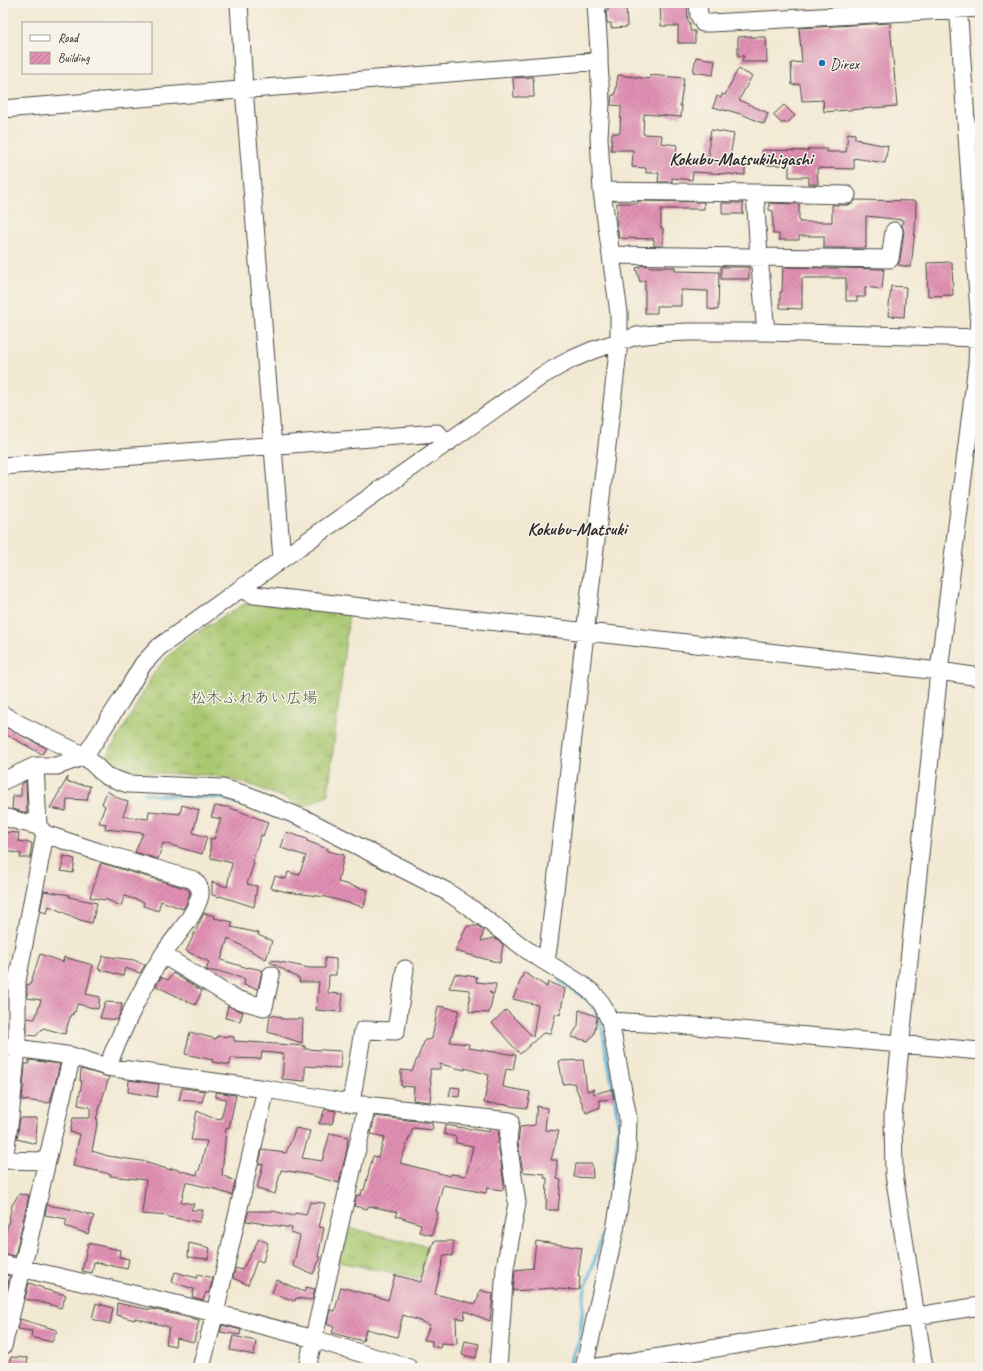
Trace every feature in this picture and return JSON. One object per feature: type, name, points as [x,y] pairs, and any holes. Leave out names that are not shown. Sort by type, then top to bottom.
[{"type":"street","points":[[239,3],[244,89],[282,559]]},
{"type":"street","points":[[546,961],[619,342],[619,313],[602,191],[599,137],[601,103],[596,3]]},
{"type":"street","points":[[698,3],[699,15],[703,23],[958,6],[980,8]]},
{"type":"street","points":[[924,1368],[894,1174],[893,1116],[939,670],[979,338],[979,312],[958,6]]},
{"type":"street","points":[[3,109],[599,61]]},
{"type":"street","points":[[602,191],[847,195]]},
{"type":"street","points":[[755,194],[766,332]]},
{"type":"street","points":[[611,255],[890,259],[894,231]]},
{"type":"street","points":[[3,781],[36,766],[57,766],[85,756],[143,664],[170,639],[543,375],[570,360],[593,350],[637,336],[664,333],[766,332],[979,338]]},
{"type":"street","points":[[3,466],[437,433],[448,443]]},
{"type":"street","points":[[240,589],[254,595],[939,670],[980,677]]},
{"type":"street","points":[[3,715],[85,756],[106,776],[128,784],[222,788],[247,795],[305,819],[446,892],[468,906],[531,953],[580,982],[593,993],[602,1004],[610,1021],[628,1118],[627,1156],[615,1230],[584,1368]]},
{"type":"street","points":[[36,766],[41,830],[17,981],[10,1047],[10,1118],[4,1160],[46,1161]]},
{"type":"street","points":[[3,817],[99,852],[194,880],[200,887],[200,897],[189,920],[163,955],[134,1005],[107,1068]]},
{"type":"street","points":[[163,955],[235,999],[264,1007],[271,976]]},
{"type":"street","points":[[307,1368],[314,1339],[359,1104],[363,1030],[396,1031],[405,969]]},
{"type":"street","points":[[610,1021],[703,1027],[980,1051]]},
{"type":"street","points":[[10,1047],[72,1056],[107,1068],[266,1089],[359,1104],[510,1121],[508,1143],[518,1203],[505,1268],[498,1368]]},
{"type":"street","points":[[3,1346],[23,1269],[46,1161],[72,1056]]},
{"type":"street","points":[[201,1368],[266,1089]]},
{"type":"street","points":[[3,1264],[215,1313],[314,1339],[409,1368]]},
{"type":"street","points":[[592,1368],[980,1306]]},
{"type":"green space","name":"松木ふれあい広場","points":[[248,602],[349,613],[328,795],[305,806],[246,783],[210,775],[127,772],[108,763],[106,755],[120,735],[152,677],[161,664],[180,645],[191,637],[213,622]]},
{"type":"green space","points":[[345,1227],[427,1246],[420,1278],[338,1262]]},
{"type":"building","points":[[608,3],[626,3],[627,27],[611,28],[611,23],[607,23],[606,11],[608,11]]},
{"type":"building","points":[[660,3],[687,3],[688,22],[690,22],[690,31],[695,31],[695,43],[678,43],[678,26],[661,26]]},
{"type":"building","points":[[890,23],[897,106],[824,112],[823,100],[802,101],[800,84],[792,85],[791,63],[802,62],[799,28]]},
{"type":"building","points":[[738,37],[766,37],[767,62],[741,62],[744,56],[738,56]]},
{"type":"building","points":[[696,57],[715,60],[713,75],[693,72]]},
{"type":"building","points":[[738,69],[752,76],[739,100],[768,113],[764,124],[744,115],[713,107],[717,96],[721,98],[722,94],[725,95]]},
{"type":"building","points":[[618,75],[650,79],[650,75],[684,78],[680,106],[682,106],[681,117],[644,114],[643,134],[662,135],[661,143],[677,145],[676,157],[706,161],[709,160],[709,141],[711,130],[734,134],[729,162],[745,162],[745,175],[693,172],[692,180],[672,178],[672,182],[658,182],[659,173],[646,173],[646,168],[632,167],[633,150],[611,150],[612,133],[620,133],[621,106],[611,105],[612,95],[615,95]]},
{"type":"building","points":[[533,77],[534,97],[514,97],[513,78]]},
{"type":"building","points":[[784,105],[795,116],[786,124],[784,122],[782,124],[773,115]]},
{"type":"building","points":[[848,133],[855,134],[855,139],[860,141],[888,146],[885,163],[854,158],[854,169],[817,168],[818,184],[809,184],[809,177],[789,177],[789,165],[762,165],[762,150],[808,151],[808,149],[827,149],[827,152],[846,152]]},
{"type":"building","points":[[856,200],[916,201],[915,231],[911,267],[898,265],[904,232],[902,225],[903,220],[866,216],[866,248],[824,248],[824,236],[799,236],[799,240],[779,240],[779,234],[773,234],[773,211],[769,210],[769,203],[799,204],[799,222],[832,222],[832,205],[852,204]]},
{"type":"building","points":[[638,201],[704,202],[704,209],[661,209],[663,246],[654,246],[654,239],[619,238],[617,225],[617,203],[638,203]]},
{"type":"building","points":[[722,203],[743,203],[743,214],[722,214]]},
{"type":"building","points":[[952,262],[953,295],[928,296],[927,263]]},
{"type":"building","points":[[644,265],[650,267],[675,267],[675,271],[719,272],[718,310],[708,309],[708,291],[681,290],[681,306],[657,306],[657,313],[645,313],[645,280],[640,282],[636,268]]},
{"type":"building","points":[[721,267],[749,267],[749,279],[721,279]]},
{"type":"building","points":[[783,267],[884,269],[882,289],[865,287],[865,297],[857,297],[857,301],[846,301],[846,278],[802,278],[802,309],[780,308]]},
{"type":"building","points":[[891,286],[906,287],[904,317],[888,316]]},
{"type":"building","points":[[3,726],[46,748],[42,754],[3,733]]},
{"type":"building","points":[[68,777],[67,782],[90,786],[87,800],[67,799],[66,811],[50,808]]},
{"type":"building","points":[[26,781],[27,813],[12,809],[13,796],[21,796],[21,784]]},
{"type":"building","points":[[107,791],[128,802],[123,816],[148,819],[149,811],[180,814],[182,805],[199,810],[193,833],[207,837],[202,854],[163,843],[158,859],[135,852],[143,833],[105,829],[106,824],[99,823],[105,806],[102,804]]},
{"type":"building","points":[[215,806],[228,807],[268,822],[263,836],[261,835],[252,862],[254,863],[247,884],[257,886],[254,907],[220,896],[212,895],[212,882],[227,887],[232,863],[211,858],[210,838],[214,839],[221,819],[211,817]]},
{"type":"building","points":[[3,832],[19,833],[18,841],[32,843],[30,858],[20,858],[21,854],[3,850]]},
{"type":"building","points":[[286,832],[307,839],[307,841],[328,849],[328,851],[344,855],[338,882],[368,890],[364,907],[326,897],[287,892],[271,888],[275,876],[286,879],[288,872],[299,875],[306,856],[281,848]]},
{"type":"building","points":[[64,856],[75,859],[73,873],[61,871]]},
{"type":"building","points":[[101,863],[188,889],[190,893],[187,902],[183,909],[161,901],[158,911],[143,906],[144,902],[124,896],[121,906],[105,899],[90,897]]},
{"type":"building","points":[[44,891],[70,895],[69,897],[97,903],[92,923],[80,920],[49,906],[47,913],[40,911]]},
{"type":"building","points":[[204,913],[215,916],[214,918],[233,922],[231,927],[259,933],[258,935],[272,941],[266,959],[228,938],[221,960],[248,968],[262,970],[258,989],[244,985],[245,979],[218,971],[206,970],[209,962],[186,951]]},
{"type":"building","points":[[467,926],[478,926],[484,930],[481,941],[494,938],[503,944],[500,963],[455,951]]},
{"type":"building","points":[[40,954],[63,962],[64,957],[93,965],[86,994],[100,997],[98,1009],[77,1004],[75,1012],[73,1012],[73,1015],[71,1014],[65,1034],[43,1028],[36,1036],[27,1035],[27,1018],[35,1019],[41,1000],[27,998],[27,984],[30,985]]},
{"type":"building","points":[[103,956],[134,960],[145,965],[140,973],[125,968],[123,976],[98,969]]},
{"type":"building","points":[[325,958],[336,959],[336,975],[329,975],[328,993],[343,994],[341,1012],[316,1010],[319,982],[299,982],[300,979],[270,962],[271,960],[309,968],[325,968]]},
{"type":"building","points":[[524,972],[547,987],[548,982],[565,989],[560,1015],[556,1013],[550,1034],[543,1033],[520,1054],[492,1023],[506,1010],[533,1037],[538,1005],[513,999]]},
{"type":"building","points":[[173,973],[202,991],[195,1005],[156,986],[161,977],[168,980]]},
{"type":"building","points":[[455,974],[477,977],[476,982],[496,984],[494,994],[489,992],[493,996],[489,1013],[469,1012],[470,990],[449,988]]},
{"type":"building","points":[[105,1002],[122,1003],[121,1011],[117,1020],[100,1018]]},
{"type":"building","points":[[228,1006],[243,1012],[240,1021],[225,1018]]},
{"type":"building","points":[[438,1006],[459,1010],[450,1042],[469,1044],[468,1048],[516,1055],[513,1070],[506,1069],[503,1087],[530,1092],[527,1108],[484,1103],[489,1075],[465,1068],[465,1070],[440,1064],[440,1069],[430,1069],[430,1102],[413,1100],[414,1087],[401,1086],[401,1070],[412,1071],[425,1040],[432,1039]]},
{"type":"building","points":[[579,1010],[596,1016],[597,1018],[594,1034],[588,1041],[571,1037],[578,1026]]},
{"type":"building","points":[[270,1015],[281,1017],[281,1019],[303,1019],[302,1043],[268,1032]]},
{"type":"building","points":[[190,1032],[216,1039],[217,1036],[234,1037],[234,1041],[305,1046],[305,1049],[341,1051],[340,1068],[305,1066],[305,1081],[282,1079],[284,1054],[262,1052],[261,1059],[231,1058],[230,1065],[212,1062],[213,1060],[185,1054]]},
{"type":"building","points":[[29,1060],[60,1064],[50,1103],[22,1100],[25,1064],[29,1064]]},
{"type":"building","points":[[583,1060],[587,1091],[594,1089],[594,1094],[612,1089],[614,1099],[600,1100],[600,1107],[586,1113],[574,1083],[563,1084],[559,1061]]},
{"type":"building","points":[[81,1069],[109,1077],[96,1119],[98,1119],[92,1151],[108,1156],[148,1162],[147,1163],[171,1170],[171,1168],[197,1175],[207,1141],[191,1140],[197,1111],[210,1117],[221,1119],[226,1099],[216,1097],[216,1092],[236,1095],[229,1128],[226,1128],[222,1175],[235,1181],[232,1195],[186,1182],[181,1202],[194,1204],[191,1210],[203,1210],[200,1222],[168,1216],[142,1214],[146,1180],[110,1176],[111,1174],[73,1166],[80,1134],[70,1132],[73,1118],[90,1118],[90,1107],[78,1105],[82,1081],[80,1081]]},
{"type":"building","points":[[129,1080],[159,1084],[157,1097],[128,1092]]},
{"type":"building","points":[[451,1087],[460,1088],[459,1097],[449,1096]]},
{"type":"building","points":[[182,1088],[205,1091],[202,1102],[179,1100]]},
{"type":"building","points":[[537,1106],[547,1108],[545,1130],[559,1131],[551,1160],[557,1160],[557,1179],[561,1180],[558,1210],[546,1210],[547,1178],[544,1178],[545,1174],[523,1172],[518,1143],[520,1127],[535,1125]]},
{"type":"building","points":[[325,1109],[336,1111],[332,1124],[319,1124]]},
{"type":"building","points":[[375,1116],[432,1123],[433,1130],[413,1128],[400,1163],[450,1176],[451,1174],[466,1176],[473,1146],[456,1143],[456,1137],[444,1134],[445,1125],[489,1132],[489,1129],[499,1130],[498,1144],[504,1184],[503,1190],[487,1188],[486,1193],[443,1185],[436,1211],[438,1212],[432,1235],[419,1232],[421,1224],[396,1216],[397,1212],[369,1206],[367,1209],[354,1206],[357,1195],[361,1195],[362,1190],[364,1190],[373,1156],[378,1157],[385,1137],[371,1134]]},
{"type":"building","points":[[20,1118],[37,1118],[36,1144],[17,1139]]},
{"type":"building","points":[[296,1128],[310,1131],[302,1158],[322,1161],[330,1133],[348,1137],[347,1149],[339,1183],[306,1174],[281,1170],[275,1194],[257,1189],[263,1164],[259,1164],[262,1150],[286,1153]]},
{"type":"building","points":[[576,1164],[592,1164],[593,1178],[574,1177]]},
{"type":"building","points":[[19,1194],[29,1195],[15,1256],[3,1254],[3,1238],[5,1238],[12,1205]]},
{"type":"building","points":[[310,1202],[325,1203],[319,1227],[324,1228],[318,1257],[321,1257],[313,1274],[293,1266],[300,1236],[291,1233],[292,1228],[246,1221],[249,1211],[273,1211],[294,1216],[295,1213],[306,1215]]},
{"type":"building","points":[[47,1205],[71,1209],[94,1216],[88,1234],[65,1226],[67,1219],[45,1215]]},
{"type":"building","points":[[259,1239],[268,1243],[263,1262],[257,1260],[248,1285],[233,1278],[235,1268],[242,1270]]},
{"type":"building","points":[[434,1241],[454,1241],[452,1256],[444,1255],[435,1294],[476,1304],[480,1290],[493,1294],[490,1321],[465,1311],[464,1319],[456,1318],[457,1344],[441,1343],[440,1348],[432,1346],[432,1341],[424,1340],[430,1325],[403,1315],[397,1337],[366,1329],[363,1341],[332,1333],[334,1327],[327,1324],[330,1310],[335,1311],[341,1287],[388,1300],[395,1275],[421,1282]]},
{"type":"building","points":[[536,1241],[582,1248],[578,1276],[580,1276],[579,1290],[554,1288],[513,1291],[515,1270],[533,1268]]},
{"type":"building","points":[[88,1243],[120,1250],[119,1257],[129,1259],[127,1269],[94,1262],[92,1273],[82,1271]]},
{"type":"building","points":[[189,1243],[210,1248],[208,1259],[188,1257]]},
{"type":"building","points":[[175,1272],[197,1278],[198,1274],[213,1278],[209,1293],[206,1292],[203,1300],[192,1297],[194,1289],[172,1282]]},
{"type":"building","points":[[3,1274],[10,1276],[5,1299],[3,1299]]},
{"type":"building","points":[[277,1280],[304,1292],[306,1287],[315,1289],[312,1300],[296,1298],[295,1301],[272,1293]]},
{"type":"building","points":[[29,1283],[43,1289],[66,1295],[61,1308],[25,1299]]},
{"type":"building","points":[[96,1303],[113,1308],[110,1324],[92,1319]]},
{"type":"building","points":[[117,1303],[152,1309],[199,1320],[194,1342],[176,1338],[175,1346],[166,1344],[169,1327],[135,1318],[135,1320],[116,1315]]},
{"type":"building","points":[[20,1319],[57,1330],[52,1342],[31,1337],[32,1331],[18,1329]]},
{"type":"building","points":[[222,1325],[241,1330],[240,1335],[220,1332]]},
{"type":"building","points":[[233,1336],[256,1341],[254,1355],[230,1350]]},
{"type":"building","points":[[465,1341],[479,1344],[476,1358],[462,1355]]},
{"type":"building","points":[[11,1357],[28,1358],[26,1368],[8,1368]]},
{"type":"waterway","points":[[145,793],[156,795],[222,798],[305,828]]},
{"type":"waterway","points":[[559,980],[588,1000],[597,1013],[602,1029],[619,1128],[607,1222],[585,1289],[579,1342],[571,1359],[570,1368]]},
{"type":"place","name":"Direx","points":[[822,63]]},
{"type":"district","name":"Kokubu-Matsukihigashi","points":[[741,159]]},
{"type":"district","name":"Kokubu-Matsuki","points":[[577,529]]}]
